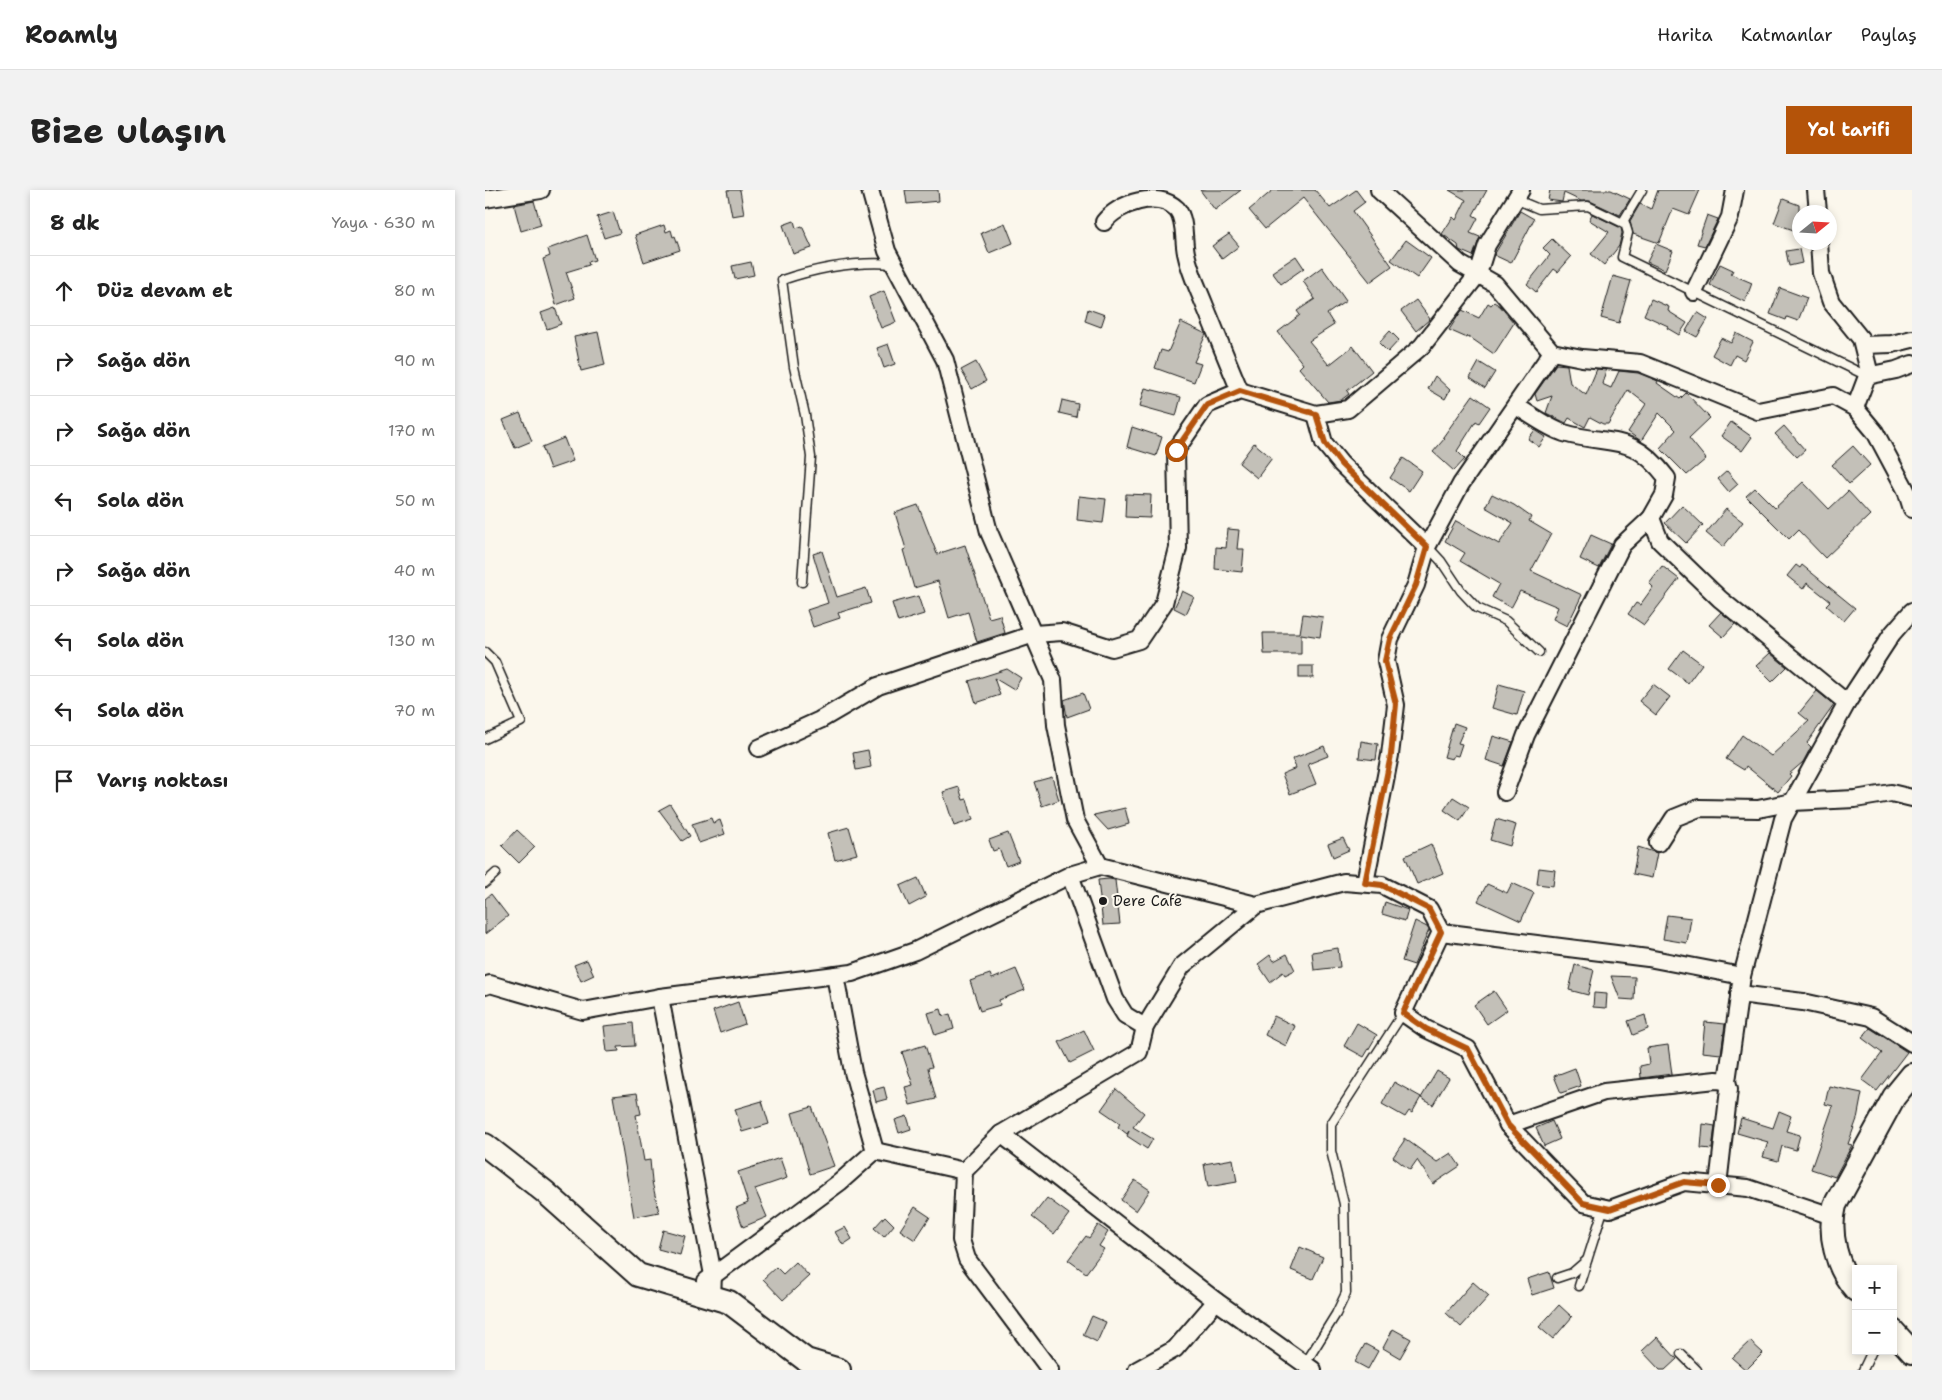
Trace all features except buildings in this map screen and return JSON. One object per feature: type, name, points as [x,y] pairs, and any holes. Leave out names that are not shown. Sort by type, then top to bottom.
[{"type":"street","points":[[485,199],[541,190]]},
{"type":"street","points":[[871,190],[887,252],[945,360],[989,532],[1053,680],[1056,725],[1075,820],[1100,866]]},
{"type":"street","points":[[1695,292],[1730,217],[1735,190]]},
{"type":"street","points":[[1816,190],[1817,205]]},
{"type":"street","points":[[1384,191],[1460,264],[1495,284],[1552,352],[1582,358],[1640,363],[1758,411],[1833,396],[1855,408],[1875,432],[1906,490],[1912,509]]},
{"type":"street","points":[[759,748],[820,720],[878,686],[1034,634],[1062,632],[1112,648],[1139,640],[1164,603],[1178,548],[1176,450],[1207,405],[1240,391],[1316,414],[1348,410],[1422,346],[1478,274],[1487,245],[1518,194]]},
{"type":"street","points":[[1104,222],[1112,212],[1125,203],[1145,198],[1163,200],[1177,208],[1182,224],[1190,273],[1240,391]]},
{"type":"street","points":[[1820,250],[1821,273],[1831,302],[1861,339],[1869,371],[1855,408]]},
{"type":"street","points":[[1863,345],[1892,344],[1912,339]]},
{"type":"street","points":[[1365,883],[1391,755],[1396,704],[1385,661],[1390,639],[1416,585],[1427,547],[1461,484],[1552,352]]},
{"type":"street","points":[[1867,376],[1896,370],[1912,364]]},
{"type":"street","points":[[1505,792],[1525,735],[1622,545],[1651,518],[1664,495],[1667,478],[1654,461],[1627,444],[1563,433],[1516,406]]},
{"type":"street","points":[[1316,414],[1325,443],[1341,464],[1427,547]]},
{"type":"street","points":[[1651,518],[1660,541],[1720,599],[1847,702]]},
{"type":"street","points":[[1718,1185],[1729,1089],[1727,1081],[1742,976],[1783,819],[1847,702],[1892,634],[1912,611]]},
{"type":"street","points":[[1657,843],[1674,818],[1699,808],[1758,809],[1792,802],[1855,799],[1891,793],[1912,798]]},
{"type":"street","points":[[485,986],[490,984],[583,1011],[660,997],[852,973],[915,951],[1070,875],[1100,866],[1256,904]]},
{"type":"street","points":[[1070,875],[1115,999],[1125,1015],[1145,1027]]},
{"type":"street","points":[[1050,1370],[967,1259],[961,1240],[964,1171],[1001,1134],[1139,1052],[1145,1027],[1181,966],[1256,904],[1344,882],[1382,885],[1429,909],[1441,932]]},
{"type":"street","points":[[1441,932],[1648,958],[1742,976]]},
{"type":"street","points":[[1441,932],[1403,1013],[1426,1029],[1468,1049],[1508,1125],[1583,1203],[1610,1209],[1684,1182],[1747,1188],[1832,1216]]},
{"type":"street","points":[[835,975],[853,1072],[875,1152]]},
{"type":"street","points":[[1739,994],[1803,1002],[1871,1017],[1912,1043]]},
{"type":"street","points":[[660,997],[706,1287]]},
{"type":"street","points":[[1852,1286],[1833,1245],[1832,1216],[1835,1205],[1894,1097],[1912,1075]]},
{"type":"street","points":[[1508,1125],[1604,1092],[1716,1080],[1727,1081]]},
{"type":"street","points":[[1001,1134],[1216,1301],[1309,1367]]},
{"type":"street","points":[[485,1145],[545,1192],[638,1275],[706,1287],[806,1360],[839,1370]]},
{"type":"street","points":[[875,1152],[964,1171]]},
{"type":"street","points":[[706,1287],[875,1152]]},
{"type":"street","points":[[1137,1370],[1175,1349],[1216,1301]]},
{"type":"street","points":[[1897,1336],[1912,1352]]},
{"type":"lane","points":[[1642,190],[1624,220],[1628,233],[1621,257],[1867,376]]},
{"type":"lane","points":[[1518,194],[1539,209],[1588,206],[1625,224]]},
{"type":"lane","points":[[802,582],[811,457],[805,415],[793,367],[782,280],[813,269],[871,262],[893,264]]},
{"type":"lane","points":[[1427,547],[1441,561],[1461,591],[1477,608],[1506,621],[1539,652]]},
{"type":"lane","points":[[485,652],[495,662],[521,722],[485,739]]},
{"type":"lane","points":[[485,883],[496,873]]},
{"type":"lane","points":[[1309,1367],[1346,1293],[1344,1204],[1331,1151],[1331,1124],[1403,1013]]},
{"type":"lane","points":[[1579,1286],[1604,1208]]},
{"type":"lane","points":[[1557,1278],[1572,1273],[1587,1260]]},
{"type":"lane","points":[[1681,1354],[1697,1370]]},
{"type":"lane","points":[[1863,1370],[1870,1355]]},
{"type":"place","name":"Dere Cafe","points":[[1103,901]]},
{"type":"route","points":[[1176,450],[1207,405],[1240,391],[1316,414],[1325,443],[1341,464],[1427,547],[1416,585],[1390,639],[1385,661],[1396,704],[1391,755],[1365,883],[1382,885],[1429,909],[1441,932],[1403,1013],[1426,1029],[1468,1049],[1508,1125],[1583,1203],[1610,1209],[1684,1182],[1718,1185]]}]
